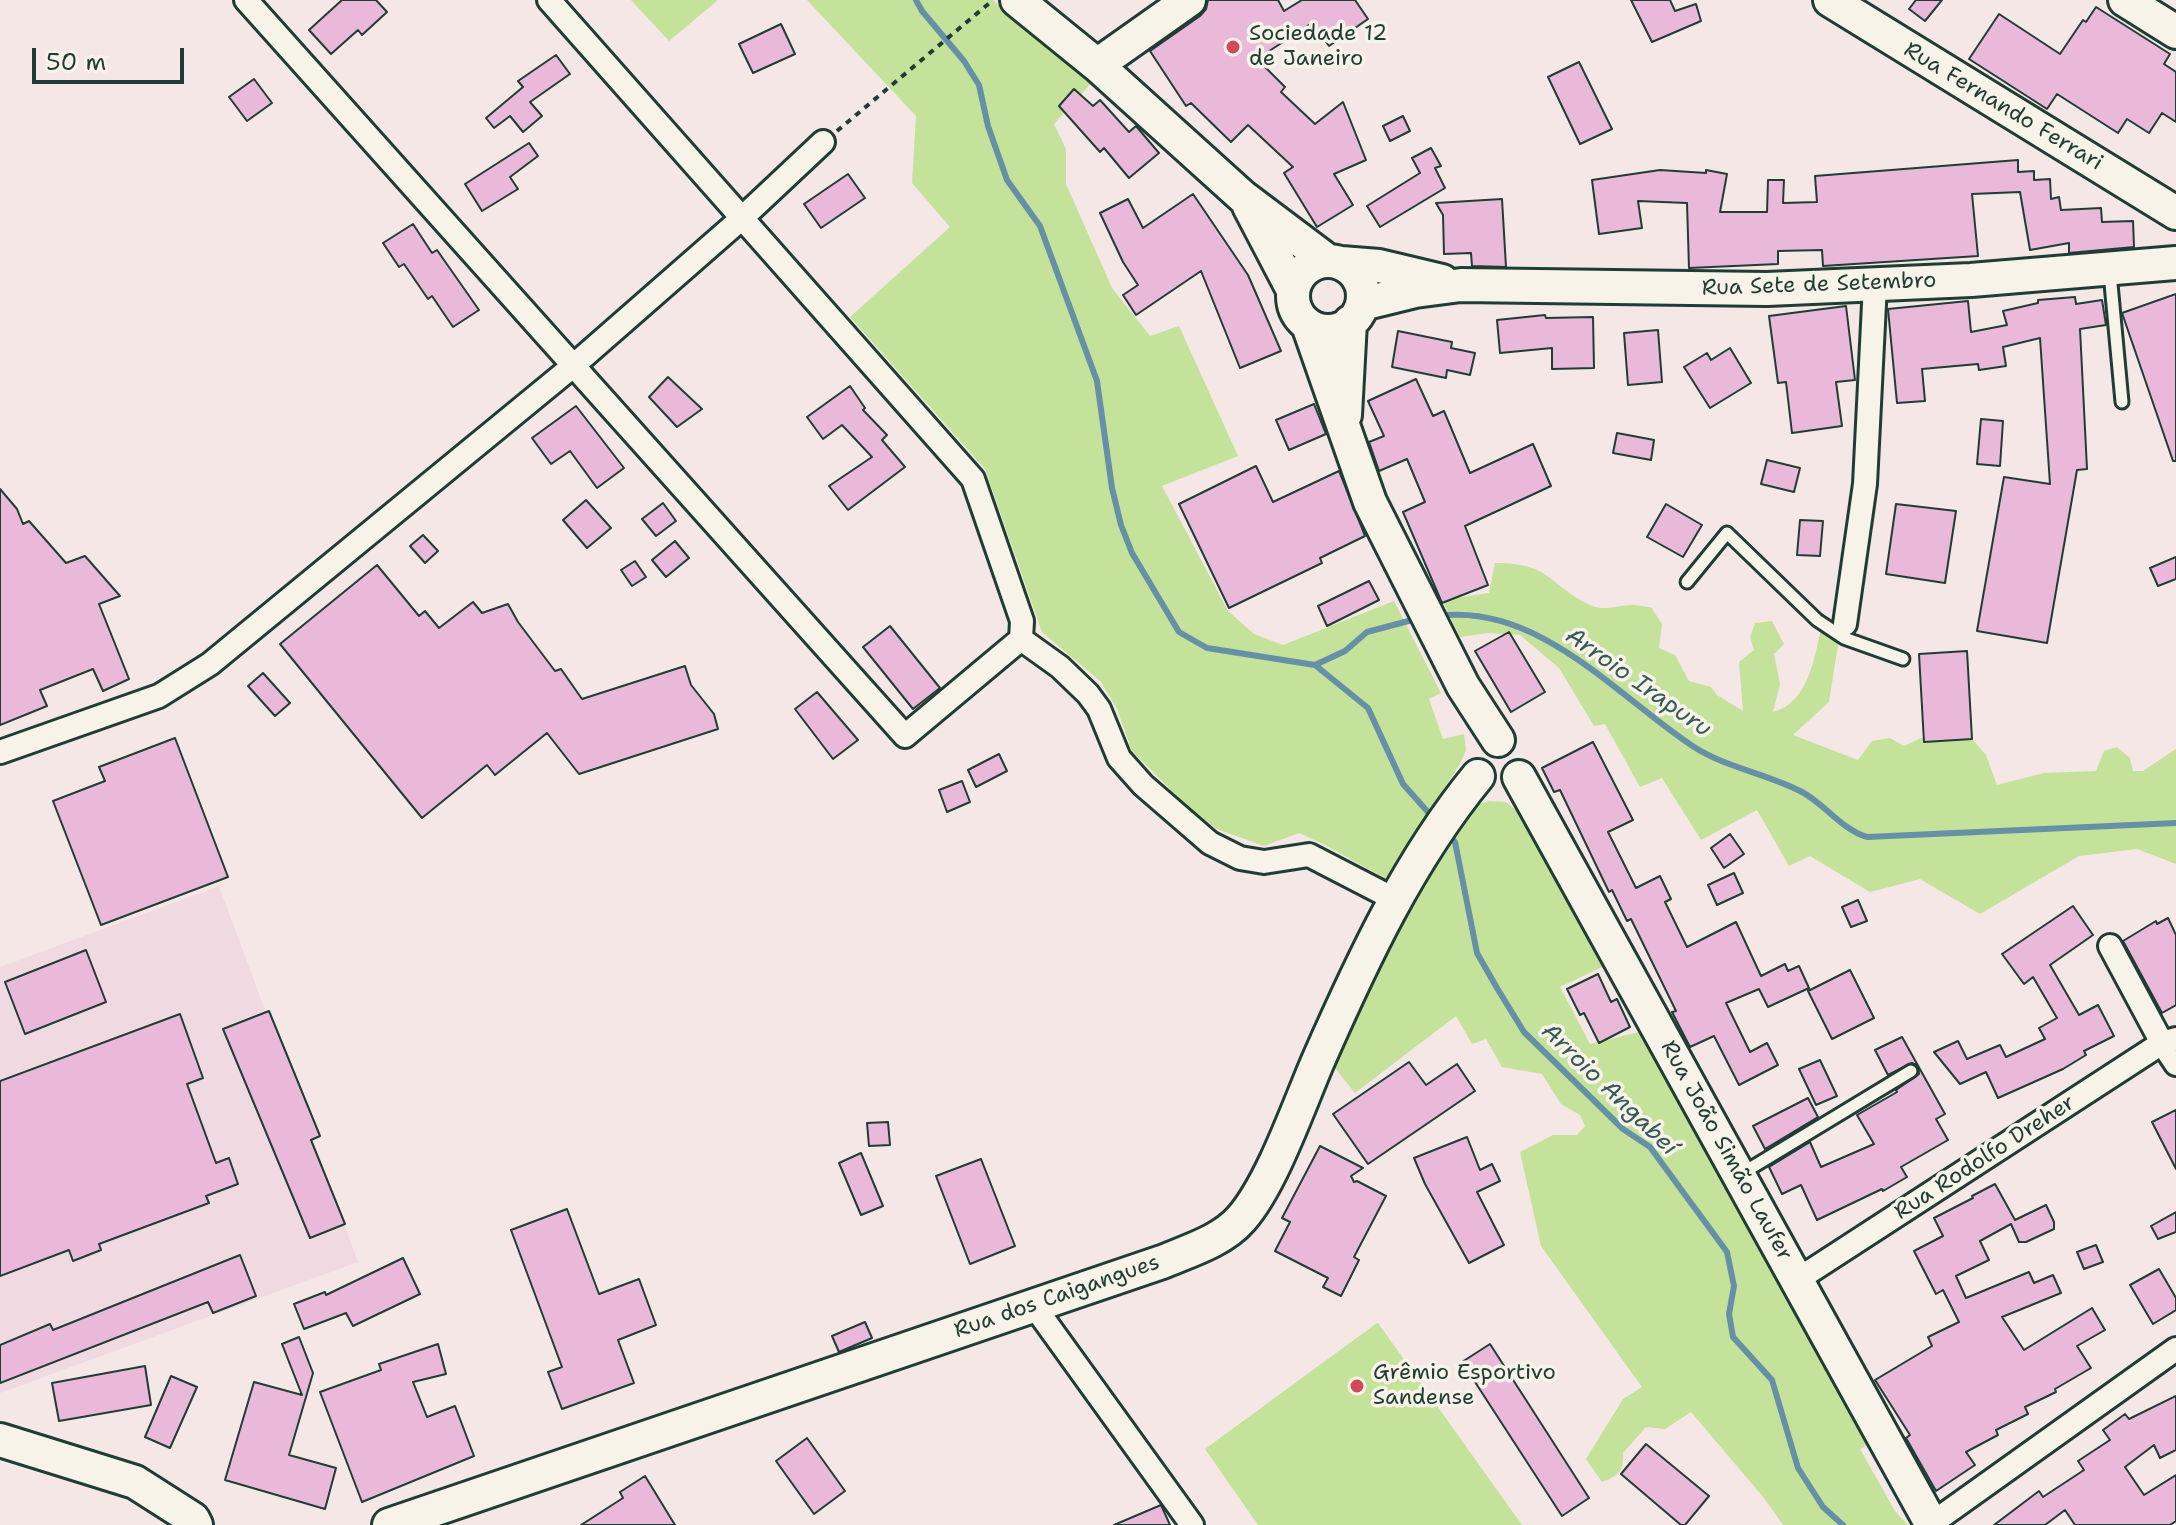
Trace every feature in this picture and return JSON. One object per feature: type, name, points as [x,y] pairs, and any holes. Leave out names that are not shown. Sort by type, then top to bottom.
[{"type":"main road","points":[[1017,0],[1097,65],[1243,197],[1334,262],[1353,270],[1363,293],[1356,313],[1344,426]]},
{"type":"main road","points":[[1097,65],[1189,0]]},
{"type":"main road","name":"Rua Fernando Ferrari","points":[[1830,0],[2176,213]]},
{"type":"main road","points":[[2125,0],[2176,32]]},
{"type":"main road","points":[[1243,197],[1293,290],[1296,310],[1308,325],[1370,502],[1463,686],[1486,755]]},
{"type":"main road","points":[[1293,290],[1305,269],[1316,263],[1334,262]]},
{"type":"main road","name":"Rua Sete de Setembro","points":[[1334,262],[1393,269],[1461,285]]},
{"type":"main road","name":"Rua Sete de Setembro","points":[[1356,313],[1415,291],[1461,285],[1767,289],[1971,280],[2176,263]]},
{"type":"main road","points":[[1308,325],[1330,331],[1356,313]]},
{"type":"main road","name":"Rua dos Caigangues","points":[[389,1525],[1162,1262],[1206,1243],[1241,1220],[1278,1155],[1344,1002],[1396,900],[1420,855],[1486,755]]},
{"type":"main road","name":"Rua João Simão Laufer","points":[[1486,755],[1494,788],[1504,788],[1519,777],[1932,1525]]},
{"type":"main road","points":[[0,1440],[135,1482],[193,1519],[196,1525]]},
{"type":"street","points":[[253,2],[573,366],[905,736],[1021,639],[1022,621],[973,479],[549,0]]},
{"type":"street","points":[[0,752],[159,696],[210,664],[573,366],[741,219],[823,142]]},
{"type":"street","points":[[1845,631],[1865,484],[1875,284]]},
{"type":"street","points":[[1021,639],[1060,667],[1088,694],[1099,709],[1119,758],[1143,785],[1210,843],[1240,858],[1264,862],[1309,855],[1396,900]]},
{"type":"street","points":[[2110,946],[2169,1041],[2176,1064]]},
{"type":"street","name":"Rua Rodolfo Dreher","points":[[1797,1280],[2169,1041]]},
{"type":"street","points":[[1034,1306],[1192,1525]]},
{"type":"street","points":[[1932,1525],[2176,1349]]},
{"type":"lane","points":[[2109,268],[2122,402]]},
{"type":"lane","points":[[1687,582],[1727,533],[1817,620],[1903,659]]},
{"type":"lane","points":[[1740,1175],[1911,1071]]},
{"type":"path","points":[[823,142],[994,0]]},
{"type":"shaded area","points":[[219,886],[358,1262],[0,1393],[0,967]]},
{"type":"green space","points":[[631,0],[718,0],[669,41]]},
{"type":"green space","points":[[807,0],[993,0],[1093,81],[1054,124],[1066,149],[1066,184],[1112,288],[1150,336],[1179,326],[1238,456],[1162,486],[1228,611],[1254,634],[1283,645],[1394,601],[1441,693],[1429,699],[1443,739],[1464,734],[1466,750],[1460,764],[1386,879],[1299,833],[1264,846],[1217,829],[1190,809],[1132,751],[1117,709],[1101,682],[1042,632],[985,469],[850,317],[950,227],[912,183],[916,116]]},
{"type":"green space","points":[[1495,563],[1514,564],[1539,571],[1595,607],[1651,607],[1662,624],[1659,648],[1675,655],[1689,681],[1711,687],[1717,695],[1743,711],[1739,662],[1754,650],[1750,637],[1755,623],[1772,621],[1784,644],[1774,654],[1780,684],[1773,712],[1795,699],[1803,688],[1813,664],[1822,625],[1839,638],[1829,702],[1793,735],[1858,760],[1872,741],[1890,738],[1904,746],[1921,738],[1972,739],[1986,755],[1997,785],[2044,773],[2096,771],[2104,751],[2117,747],[2130,758],[2133,771],[2143,771],[2176,749],[2176,864],[2137,849],[2079,856],[1980,914],[1920,879],[1870,892],[1810,856],[1789,866],[1757,810],[1701,840],[1662,778],[1640,787],[1605,724],[1594,726],[1559,668],[1520,635],[1488,633],[1460,637],[1442,600],[1489,593]]},
{"type":"green space","points":[[1489,801],[1506,802],[1516,810],[1604,966],[1560,987],[1590,1044],[1643,1031],[1872,1442],[1860,1449],[1895,1511],[1908,1525],[1783,1525],[1691,1412],[1665,1429],[1646,1427],[1623,1453],[1619,1472],[1602,1482],[1586,1459],[1623,1399],[1642,1387],[1541,1246],[1520,1152],[1553,1135],[1577,1135],[1585,1126],[1580,1115],[1561,1104],[1542,1074],[1502,1067],[1486,1039],[1472,1044],[1456,1016],[1355,1093],[1331,1063],[1422,881],[1474,806]]},
{"type":"green space","name":"Grêmio Esportivo Sandense","points":[[1378,1323],[1522,1525],[1258,1525],[1205,1449]]},
{"type":"building","points":[[342,0],[376,0],[387,12],[362,35],[358,30],[331,54],[309,30]]},
{"type":"building","points":[[1208,0],[1278,0],[1284,11],[1302,0],[1355,0],[1368,19],[1329,46],[1312,23],[1257,59],[1285,87],[1281,92],[1315,124],[1343,102],[1366,160],[1334,174],[1353,205],[1317,227],[1284,173],[1293,167],[1248,125],[1231,142],[1191,103],[1186,106],[1150,51],[1200,16]]},
{"type":"building","points":[[1631,0],[1670,0],[1675,11],[1696,4],[1701,21],[1652,42]]},
{"type":"building","points":[[1916,0],[1942,0],[1925,21],[1909,9]]},
{"type":"building","points":[[2096,7],[2170,54],[2164,64],[2176,72],[2176,122],[2162,113],[2149,133],[2127,119],[2118,133],[2057,94],[2047,109],[1969,59],[1999,14],[2060,54],[2083,20],[2086,22]]},
{"type":"building","points":[[781,24],[795,54],[753,73],[739,44]]},
{"type":"building","points":[[556,55],[570,74],[530,102],[542,116],[523,132],[510,116],[494,128],[486,118],[523,87],[518,81]]},
{"type":"building","points":[[1579,62],[1612,129],[1580,144],[1548,77]]},
{"type":"building","points":[[254,79],[272,103],[247,121],[229,97]]},
{"type":"building","points":[[1074,89],[1093,106],[1100,100],[1129,132],[1136,126],[1159,153],[1129,178],[1104,148],[1100,152],[1059,106]]},
{"type":"building","points":[[1403,116],[1410,131],[1390,141],[1383,126]]},
{"type":"building","points":[[529,143],[538,156],[510,177],[518,189],[482,211],[465,184]]},
{"type":"building","points":[[1431,148],[1441,166],[1435,168],[1445,188],[1380,227],[1367,206],[1420,173],[1412,158]]},
{"type":"building","points":[[2018,160],[2018,172],[2034,171],[2034,180],[2050,179],[2051,199],[2059,197],[2061,210],[2101,208],[2102,222],[2133,221],[2134,247],[2069,253],[2069,243],[2030,250],[2020,192],[1972,194],[1978,256],[1823,266],[1822,250],[1778,251],[1778,264],[1689,268],[1687,203],[1638,201],[1642,228],[1599,234],[1592,180],[1660,170],[1706,173],[1706,170],[1727,174],[1720,212],[1767,212],[1768,180],[1784,180],[1783,203],[1817,202],[1815,176]]},
{"type":"building","points":[[848,174],[865,198],[821,228],[804,204]]},
{"type":"building","points":[[1193,194],[1248,275],[1281,351],[1240,368],[1201,271],[1136,315],[1123,295],[1138,285],[1123,262],[1100,213],[1128,199],[1143,228]]},
{"type":"building","points":[[1502,199],[1506,267],[1472,266],[1471,253],[1444,254],[1443,215],[1436,203]]},
{"type":"building","points":[[413,224],[432,253],[437,250],[479,310],[453,327],[432,296],[428,299],[404,264],[399,267],[383,243]]},
{"type":"building","points":[[2176,294],[2176,461],[2173,461],[2122,313]]},
{"type":"building","points":[[2075,297],[2076,304],[2102,300],[2106,325],[2080,329],[2087,469],[2077,470],[2047,643],[1977,631],[2004,477],[2050,484],[2040,338],[2003,347],[2006,366],[1979,370],[1978,364],[1922,369],[1925,401],[1897,403],[1888,309],[1968,301],[1971,332],[2007,325],[2003,311],[2038,303],[2038,300]]},
{"type":"building","points":[[1846,306],[1855,380],[1836,382],[1842,426],[1792,433],[1786,382],[1778,383],[1769,316]]},
{"type":"building","points":[[1545,315],[1546,318],[1593,317],[1594,368],[1552,369],[1552,348],[1500,353],[1497,320]]},
{"type":"building","points":[[1658,330],[1662,382],[1628,385],[1624,333]]},
{"type":"building","points":[[1398,331],[1452,342],[1451,348],[1475,353],[1470,375],[1447,370],[1446,378],[1392,367]]},
{"type":"building","points":[[1730,348],[1751,383],[1710,408],[1684,367],[1707,353],[1711,360]]},
{"type":"building","points":[[668,377],[702,409],[677,427],[649,397]]},
{"type":"building","points":[[1416,379],[1433,416],[1444,411],[1470,473],[1533,444],[1551,486],[1465,526],[1488,585],[1442,603],[1403,512],[1425,502],[1407,459],[1379,471],[1369,442],[1384,436],[1368,401]]},
{"type":"building","points":[[850,386],[865,408],[863,410],[887,435],[882,440],[905,467],[848,510],[829,486],[872,457],[842,425],[823,439],[807,417]]},
{"type":"building","points":[[1314,404],[1326,434],[1289,450],[1276,420]]},
{"type":"building","points":[[576,406],[624,468],[597,488],[570,451],[551,464],[532,438]]},
{"type":"building","points":[[1981,419],[2003,421],[2000,466],[1977,464]]},
{"type":"building","points":[[1617,433],[1654,440],[1651,460],[1613,453]]},
{"type":"building","points":[[1767,460],[1800,468],[1794,492],[1761,484]]},
{"type":"building","points":[[1256,466],[1273,502],[1339,471],[1365,536],[1320,558],[1322,563],[1229,608],[1179,504]]},
{"type":"building","points":[[0,489],[17,509],[23,524],[29,521],[66,563],[85,556],[120,596],[99,604],[129,679],[103,691],[93,669],[40,690],[47,706],[0,725]]},
{"type":"building","points":[[586,500],[611,528],[587,548],[563,520]]},
{"type":"building","points":[[663,503],[676,521],[656,536],[642,519]]},
{"type":"building","points":[[1666,504],[1702,525],[1683,557],[1647,537]]},
{"type":"building","points":[[1896,504],[1956,511],[1945,583],[1886,574]]},
{"type":"building","points":[[1800,520],[1823,521],[1820,556],[1797,555]]},
{"type":"building","points":[[423,535],[438,551],[425,563],[410,546]]},
{"type":"building","points":[[675,541],[689,558],[666,577],[652,560]]},
{"type":"building","points":[[2176,557],[2176,579],[2158,586],[2150,568]]},
{"type":"building","points":[[635,561],[646,577],[632,586],[621,570]]},
{"type":"building","points":[[377,565],[419,616],[425,611],[439,628],[473,602],[482,613],[508,604],[555,671],[561,669],[582,699],[685,666],[691,685],[714,714],[718,729],[579,774],[547,733],[495,775],[487,765],[422,818],[280,644]]},
{"type":"building","points":[[1369,581],[1379,600],[1327,626],[1318,606]]},
{"type":"building","points":[[890,626],[940,688],[913,709],[863,647]]},
{"type":"building","points":[[1509,632],[1545,692],[1511,712],[1475,651]]},
{"type":"building","points":[[1967,651],[1972,739],[1924,742],[1919,654]]},
{"type":"building","points":[[263,673],[290,703],[275,716],[248,686]]},
{"type":"building","points":[[817,692],[858,740],[833,759],[795,709]]},
{"type":"building","points":[[175,738],[228,877],[101,925],[53,801],[105,781],[99,767]]},
{"type":"building","points":[[1593,742],[1633,820],[1608,832],[1636,888],[1660,876],[1671,899],[1665,902],[1687,947],[1736,922],[1761,976],[1785,964],[1788,971],[1799,966],[1809,988],[1768,1007],[1759,989],[1726,1003],[1750,1052],[1767,1043],[1778,1065],[1739,1085],[1714,1036],[1690,1047],[1631,919],[1627,921],[1612,890],[1609,892],[1560,790],[1554,792],[1542,768]]},
{"type":"building","points":[[999,754],[1007,771],[976,787],[968,770]]},
{"type":"building","points":[[962,781],[970,802],[947,812],[939,790]]},
{"type":"building","points":[[1730,834],[1744,854],[1724,868],[1711,848]]},
{"type":"building","points":[[1734,873],[1743,893],[1717,905],[1708,885]]},
{"type":"building","points":[[1858,900],[1867,921],[1851,927],[1842,907]]},
{"type":"building","points":[[2073,906],[2093,935],[2050,965],[2079,1015],[2098,1005],[2114,1036],[2084,1051],[2086,1055],[2063,1069],[1998,1098],[1986,1072],[1960,1084],[1934,1052],[1958,1041],[1967,1059],[2000,1045],[2006,1057],[2045,1039],[2039,1028],[2057,1018],[2033,977],[2024,984],[2002,954]]},
{"type":"building","points":[[2168,918],[2176,935],[2176,1005],[2162,1013],[2123,941],[2156,921],[2157,924]]},
{"type":"building","points":[[86,950],[106,1002],[25,1034],[5,982]]},
{"type":"building","points":[[1850,970],[1874,1018],[1832,1039],[1808,991]]},
{"type":"building","points":[[1598,974],[1611,1002],[1617,999],[1630,1027],[1599,1043],[1567,989]]},
{"type":"building","points":[[269,1011],[320,1136],[311,1140],[345,1224],[310,1238],[223,1029]]},
{"type":"building","points":[[180,1014],[203,1078],[187,1084],[216,1163],[229,1158],[238,1184],[206,1196],[209,1203],[99,1244],[101,1250],[73,1261],[69,1250],[0,1276],[0,1081]]},
{"type":"building","points":[[1902,1037],[1945,1114],[1936,1119],[1948,1140],[1901,1167],[1907,1177],[1817,1220],[1801,1185],[1782,1194],[1769,1167],[1810,1142],[1821,1167],[1874,1144],[1857,1115],[1897,1092],[1919,1074],[1918,1066],[1912,1063],[1888,1075],[1875,1050]]},
{"type":"building","points":[[1820,1060],[1837,1096],[1816,1105],[1799,1069]]},
{"type":"building","points":[[1409,1062],[1426,1085],[1457,1064],[1475,1091],[1368,1164],[1333,1114]]},
{"type":"building","points":[[1808,1098],[1818,1117],[1765,1149],[1753,1126]]},
{"type":"building","points":[[2176,1110],[2176,1169],[2152,1122]]},
{"type":"building","points":[[888,1122],[890,1145],[869,1146],[867,1123]]},
{"type":"building","points":[[1467,1137],[1480,1170],[1492,1164],[1500,1181],[1477,1192],[1504,1245],[1469,1263],[1414,1158]]},
{"type":"building","points":[[1320,1146],[1363,1168],[1351,1176],[1354,1182],[1386,1196],[1354,1257],[1359,1260],[1341,1296],[1323,1287],[1328,1278],[1275,1251],[1290,1222],[1282,1218]]},
{"type":"building","points":[[861,1153],[883,1206],[861,1215],[839,1163]]},
{"type":"building","points":[[981,1159],[1015,1246],[970,1264],[936,1176]]},
{"type":"building","points":[[1995,1184],[2015,1220],[2046,1205],[2054,1229],[2026,1242],[2019,1242],[2011,1224],[1980,1241],[1989,1260],[1956,1276],[1966,1298],[2029,1272],[2034,1283],[2053,1275],[2061,1293],[2002,1317],[2024,1350],[2092,1308],[2105,1330],[2077,1346],[2091,1368],[2055,1389],[2056,1392],[2025,1407],[2028,1414],[1996,1430],[1998,1435],[1966,1452],[1975,1465],[1936,1491],[1906,1438],[1910,1435],[1875,1380],[1932,1346],[1928,1337],[1959,1322],[1943,1290],[1936,1294],[1914,1251],[1943,1236],[1934,1218]]},
{"type":"building","points":[[567,1209],[599,1294],[639,1279],[656,1325],[618,1340],[634,1383],[562,1409],[548,1372],[562,1367],[511,1230]]},
{"type":"building","points":[[2176,1212],[2176,1232],[2158,1239],[2151,1226]]},
{"type":"building","points":[[2096,1245],[2103,1262],[2084,1269],[2077,1252]]},
{"type":"building","points":[[240,1255],[256,1296],[213,1313],[208,1302],[0,1383],[0,1345],[50,1324],[53,1330]]},
{"type":"building","points":[[403,1258],[420,1294],[353,1326],[346,1313],[304,1329],[294,1304],[325,1292],[326,1295]]},
{"type":"building","points":[[2159,1269],[2176,1298],[2176,1310],[2153,1324],[2130,1285]]},
{"type":"building","points":[[865,1322],[872,1338],[839,1352],[832,1336]]},
{"type":"building","points":[[299,1337],[313,1373],[289,1455],[336,1468],[325,1509],[225,1480],[254,1382],[302,1395],[282,1344]]},
{"type":"building","points":[[438,1344],[446,1374],[413,1382],[427,1417],[455,1406],[474,1456],[362,1502],[320,1392],[381,1370],[379,1364]]},
{"type":"building","points":[[1490,1344],[1589,1498],[1562,1516],[1462,1362]]},
{"type":"building","points":[[145,1366],[151,1405],[59,1421],[52,1383]]},
{"type":"building","points":[[171,1376],[197,1387],[170,1448],[145,1437]]},
{"type":"building","points":[[2176,1396],[2176,1450],[2160,1458],[2154,1445],[2125,1467],[2144,1495],[2176,1475],[2176,1521],[2170,1525],[2075,1525],[2065,1510],[2045,1525],[1994,1525],[2039,1491],[2043,1497],[2084,1470],[2078,1461],[2110,1440],[2103,1430],[2125,1414],[2129,1419]]},
{"type":"building","points":[[807,1438],[845,1491],[814,1514],[776,1461]]},
{"type":"building","points":[[1646,1444],[1709,1496],[1685,1525],[1681,1525],[1621,1474]]},
{"type":"building","points":[[645,1476],[675,1525],[581,1525],[623,1498],[620,1492]]},
{"type":"building","points":[[1161,1505],[1170,1525],[1114,1525]]},
{"type":"waterway","name":"Arroio Angabeí","points":[[916,0],[979,85],[988,126],[1007,180],[1040,226],[1097,381],[1112,488],[1121,525],[1132,553],[1179,632],[1207,648],[1315,665],[1368,708],[1403,784],[1435,820]]},
{"type":"waterway","name":"Arroio Irapuru","points":[[1439,616],[1476,616],[1510,624],[1544,639],[1576,658],[1694,747],[1802,792],[1849,828],[1867,837],[2176,823]]},
{"type":"waterway","name":"Arroio Irapuru","points":[[1315,665],[1345,651],[1367,632],[1416,619]]},
{"type":"waterway","name":"Arroio Angabeí","points":[[1447,834],[1455,842],[1477,953],[1524,1032],[1623,1129],[1650,1147],[1727,1252],[1734,1286],[1729,1314],[1733,1337],[1772,1380],[1798,1468],[1823,1507],[1843,1525]]},
{"type":"place","name":"Sociedade 12 de Janeiro","points":[[1233,47]]},
{"type":"place","name":"Grêmio Esportivo Sandense","points":[[1357,1386]]}]
